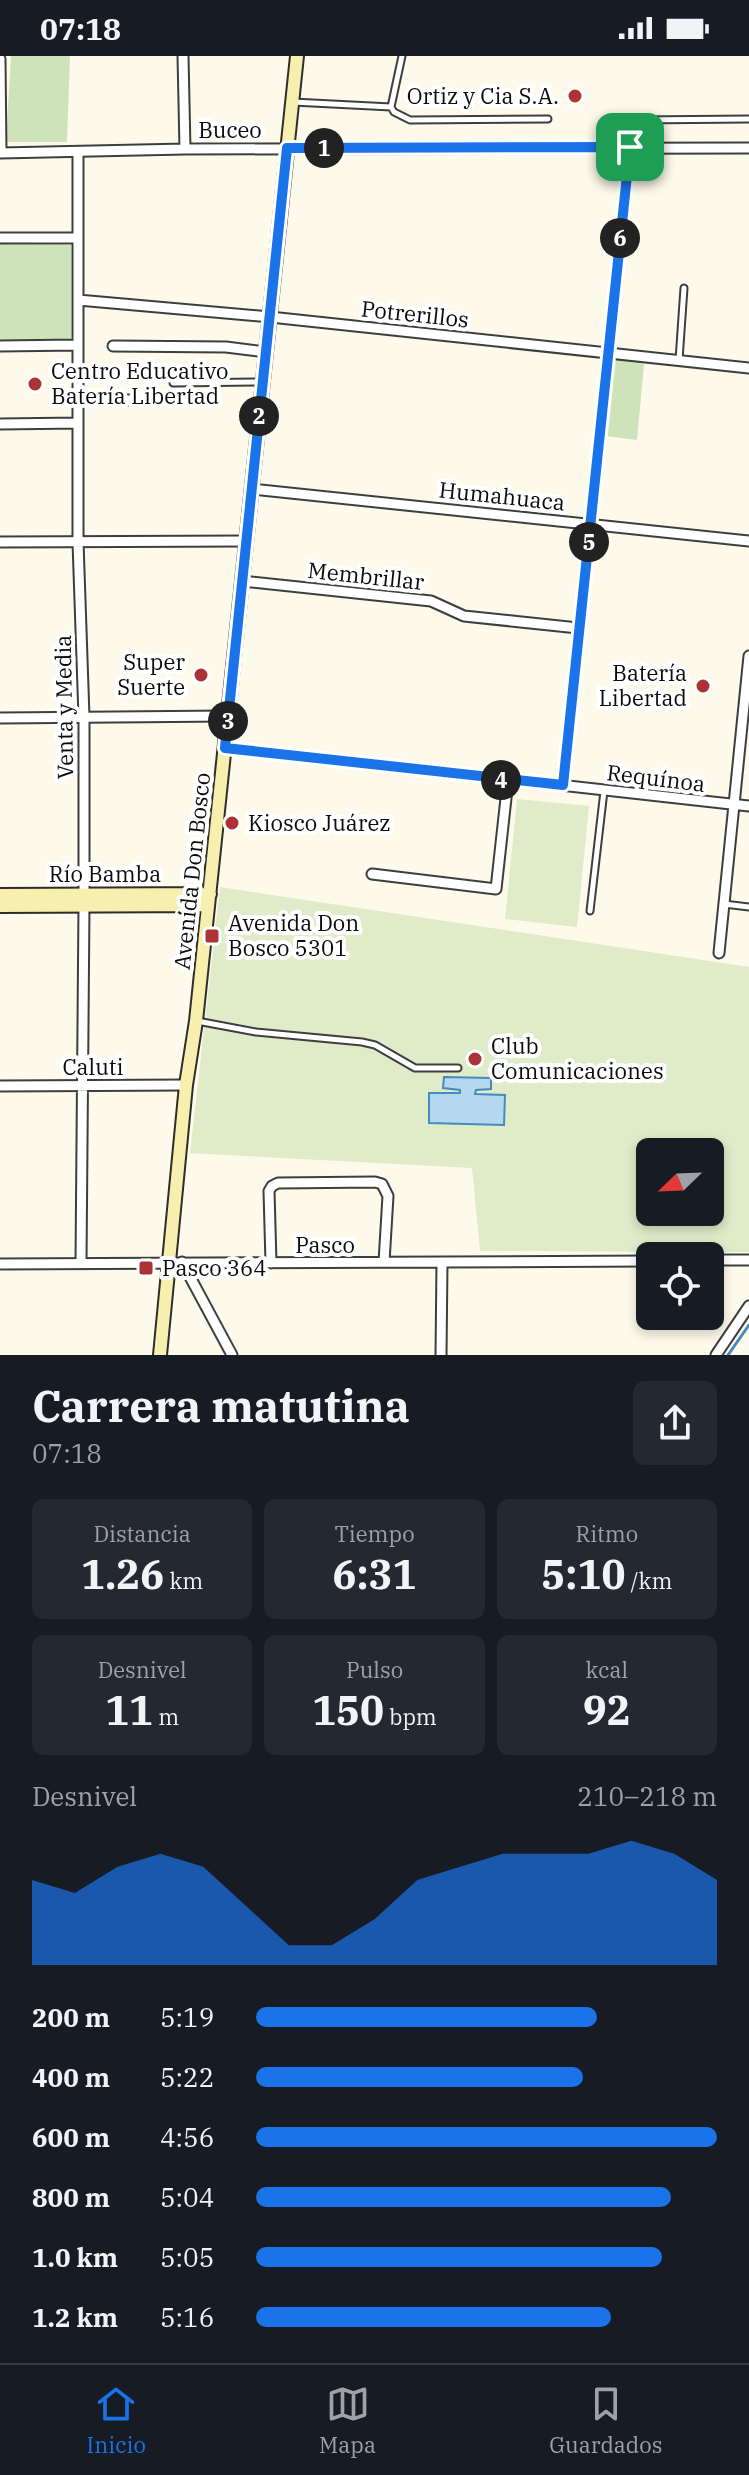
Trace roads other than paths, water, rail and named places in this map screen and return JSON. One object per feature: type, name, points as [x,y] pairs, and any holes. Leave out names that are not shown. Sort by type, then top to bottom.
[{"type":"main road","name":"Avenida Don Bosco","points":[[160,1355],[186,1085],[196,1021],[297,56]]},
{"type":"main road","name":"Río Bamba","points":[[0,895],[84,900],[209,900]]},
{"type":"main road","name":"Río Bamba","points":[[0,906],[84,900]]},
{"type":"street","points":[[183,56],[185,149]]},
{"type":"street","points":[[0,60],[0,153]]},
{"type":"street","points":[[563,785],[630,147]]},
{"type":"street","name":"Buceo","points":[[0,153],[287,148],[749,148]]},
{"type":"street","name":"Venta y Media","points":[[78,152],[78,542],[84,717],[81,1263]]},
{"type":"street","points":[[0,238],[77,238]]},
{"type":"street","name":"Potrerillos","points":[[78,300],[270,317],[749,368]]},
{"type":"street","points":[[0,346],[77,345]]},
{"type":"street","points":[[113,346],[226,347],[266,352]]},
{"type":"street","points":[[78,400],[134,400]]},
{"type":"street","points":[[0,424],[78,423]]},
{"type":"street","name":"Humahuaca","points":[[252,489],[749,541]]},
{"type":"street","points":[[0,542],[246,541]]},
{"type":"street","name":"Membrillar","points":[[242,581],[431,601],[464,616],[578,628]]},
{"type":"street","points":[[719,953],[749,656]]},
{"type":"street","points":[[0,718],[228,716]]},
{"type":"street","name":"Requínoa","points":[[225,748],[749,806]]},
{"type":"street","points":[[372,874],[496,889],[508,780]]},
{"type":"street","name":"Caluti","points":[[0,1086],[186,1085]]},
{"type":"street","points":[[271,1263],[269,1191],[272,1186],[278,1183],[375,1182],[382,1184],[388,1196],[384,1262]]},
{"type":"street","points":[[724,1260],[749,1260]]},
{"type":"street","name":"Pasco","points":[[0,1264],[636,1261]]},
{"type":"street","points":[[182,1262],[232,1355]]},
{"type":"street","points":[[441,1355],[442,1263]]},
{"type":"street","points":[[716,1355],[749,1306]]},
{"type":"lane","points":[[402,56],[391,107],[394,112],[410,120],[548,119]]},
{"type":"lane","points":[[292,102],[391,107]]},
{"type":"lane","points":[[637,120],[749,119]]},
{"type":"lane","points":[[679,361],[684,288]]},
{"type":"lane","points":[[173,383],[263,382]]},
{"type":"lane","points":[[590,911],[604,790]]},
{"type":"lane","points":[[723,904],[749,907]]},
{"type":"lane","points":[[196,1021],[256,1032],[362,1042],[375,1045],[415,1068],[458,1068]]},
{"type":"water","points":[[444,1077],[491,1078],[491,1089],[476,1090],[475,1094],[505,1095],[504,1125],[429,1123],[429,1093],[460,1093],[460,1090],[443,1088]]},
{"type":"waterway","points":[[728,1355],[749,1325]]},
{"type":"place","name":"Ortiz y Cia S.A.","points":[[575,96]]},
{"type":"place","name":"Centro Educativo Batería Libertad","points":[[35,384]]},
{"type":"place","name":"Super Suerte","points":[[201,675]]},
{"type":"place","name":"Batería Libertad","points":[[703,686]]},
{"type":"place","name":"Kiosco Juárez","points":[[232,823]]},
{"type":"place","name":"Avenida Don Bosco 5301","points":[[212,936]]},
{"type":"place","name":"Club Comunicaciones","points":[[475,1059]]},
{"type":"place","name":"Pasco 364","points":[[146,1268]]}]
